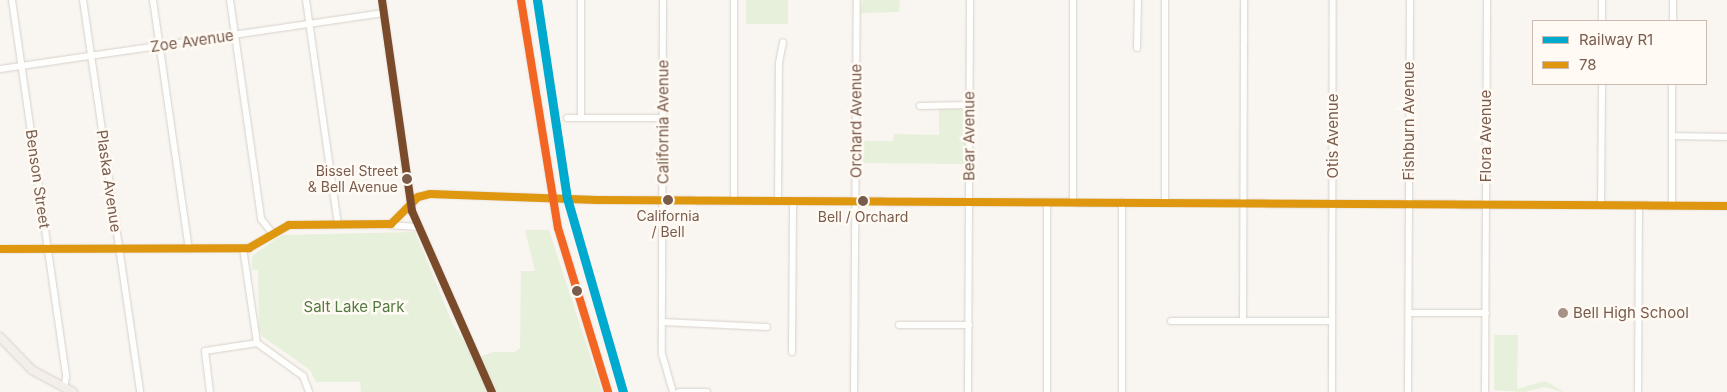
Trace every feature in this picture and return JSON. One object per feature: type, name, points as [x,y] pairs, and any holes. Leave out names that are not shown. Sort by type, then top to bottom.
[{"type":"main road","points":[[0,339],[26,365],[72,392]]},
{"type":"street","name":"Benson Street","points":[[12,0],[48,248],[64,388]]},
{"type":"street","name":"Plaska Avenue","points":[[83,0],[140,392]]},
{"type":"street","points":[[153,0],[189,249]]},
{"type":"street","points":[[230,0],[262,219],[273,234]]},
{"type":"street","points":[[306,0],[338,225]]},
{"type":"street","points":[[382,0],[411,204],[417,227],[492,392]]},
{"type":"street","points":[[521,0],[551,196],[608,392]]},
{"type":"street","points":[[580,118],[581,0]]},
{"type":"street","name":"California Avenue","points":[[663,0],[662,361],[673,392]]},
{"type":"street","points":[[734,0],[734,200]]},
{"type":"street","name":"Orchard Avenue","points":[[854,392],[857,0]]},
{"type":"street","name":"Bear Avenue","points":[[968,392],[970,0]]},
{"type":"street","points":[[1073,0],[1073,202]]},
{"type":"street","points":[[1137,48],[1138,0]]},
{"type":"street","points":[[1165,0],[1165,203]]},
{"type":"street","points":[[1243,321],[1244,0]]},
{"type":"street","name":"Otis Avenue","points":[[1332,392],[1333,0]]},
{"type":"street","name":"Fishburn Avenue","points":[[1408,392],[1410,0]]},
{"type":"street","name":"Flora Avenue","points":[[1485,392],[1487,0]]},
{"type":"street","points":[[1602,0],[1602,20]]},
{"type":"street","points":[[1672,20],[1673,0]]},
{"type":"street","name":"Zoe Avenue","points":[[0,69],[384,13]]},
{"type":"street","points":[[778,200],[779,63],[784,42]]},
{"type":"street","points":[[1601,205],[1602,85]]},
{"type":"street","points":[[1672,85],[1672,206]]},
{"type":"street","points":[[920,106],[970,105]]},
{"type":"street","points":[[567,118],[663,118]]},
{"type":"street","points":[[1672,136],[1727,137]]},
{"type":"street","points":[[388,225],[399,220],[411,204],[430,194],[662,200],[1727,206]]},
{"type":"street","points":[[792,352],[793,200]]},
{"type":"street","points":[[1046,392],[1047,202]]},
{"type":"street","points":[[1122,202],[1122,392]]},
{"type":"street","points":[[1638,392],[1639,206]]},
{"type":"street","points":[[0,249],[243,248],[289,225],[388,225],[417,227]]},
{"type":"street","points":[[243,248],[257,342],[304,376],[309,392]]},
{"type":"street","points":[[1409,313],[1486,314]]},
{"type":"street","points":[[1171,321],[1332,322]]},
{"type":"street","points":[[662,322],[767,328]]},
{"type":"street","points":[[900,325],[969,325]]},
{"type":"street","points":[[210,392],[205,351],[257,342]]},
{"type":"street","points":[[679,392],[707,392]]},
{"type":"green space","points":[[746,0],[788,0],[788,24],[746,24]]},
{"type":"green space","points":[[863,0],[900,0],[899,12],[860,13]]},
{"type":"green space","points":[[939,107],[966,107],[965,164],[861,163],[861,141],[893,141],[894,134],[939,135]]},
{"type":"green space","name":"Salt Lake Park","points":[[525,230],[549,230],[602,392],[361,392],[360,382],[316,382],[310,370],[262,336],[259,328],[258,270],[252,270],[252,256],[282,235],[415,232],[452,322],[475,359],[493,352],[515,352],[520,348],[521,271],[535,271]]},
{"type":"green space","points":[[1494,335],[1518,335],[1517,389],[1545,381],[1564,392],[1544,387],[1524,392],[1494,390]]},
{"type":"rail line","name":"R1","points":[[537,0],[567,198],[623,392]]},
{"type":"transit line","points":[[382,0],[412,211],[492,392]]},
{"type":"transit line","points":[[521,0],[558,228],[608,392]]},
{"type":"transit line","name":"78","points":[[0,249],[249,248],[289,225],[391,224],[418,197],[430,194],[597,200],[1727,206]]},
{"type":"place","name":"Bissel Street & Bell Avenue","points":[[407,179]]},
{"type":"place","name":"California / Bell","points":[[668,200]]},
{"type":"place","name":"Bell / Orchard","points":[[863,201]]},
{"type":"place","name":"Bell High School","points":[[1563,313]]}]
